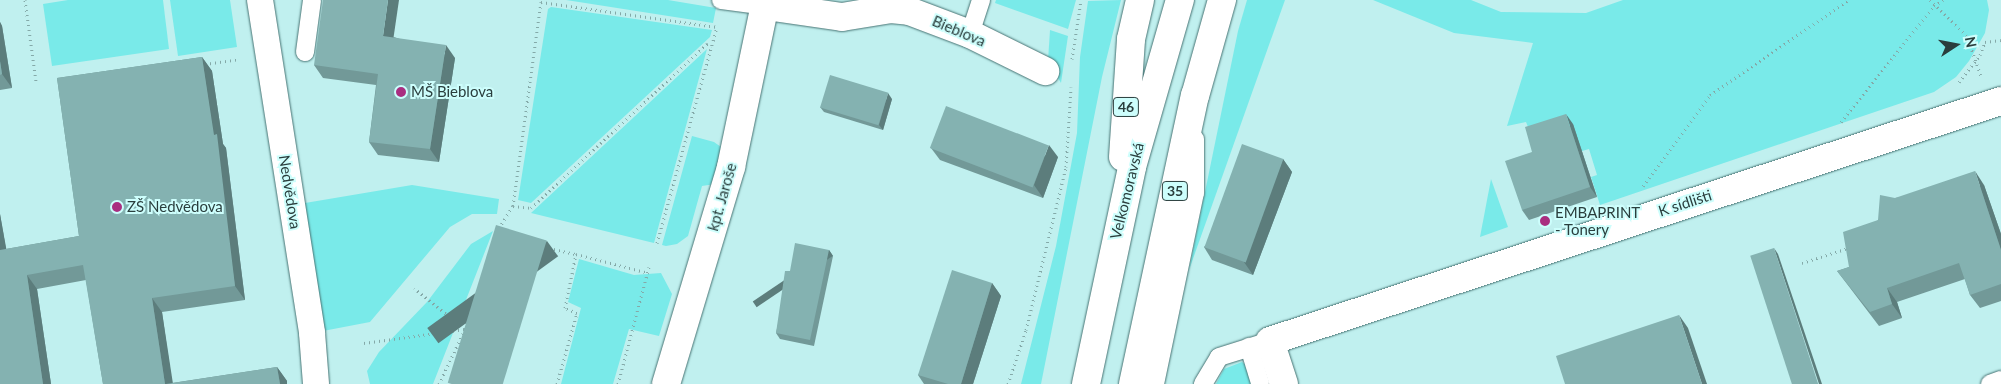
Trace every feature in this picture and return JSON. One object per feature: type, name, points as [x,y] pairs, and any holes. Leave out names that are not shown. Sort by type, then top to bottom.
[{"type":"street","name":"Nedvědova","points":[[260,0],[312,333],[316,384]]},
{"type":"street","name":"46","points":[[1120,216],[1129,55],[1140,0]]},
{"type":"street","name":"Velkomoravská","points":[[1086,384],[1120,216],[1180,0]]},
{"type":"street","name":"35","points":[[1133,384],[1195,96],[1222,0]]},
{"type":"street","name":"Bieblova","points":[[766,3],[842,17],[899,10],[970,34],[1045,71]]},
{"type":"street","name":"kpt. Jaroše","points":[[666,384],[732,167],[766,3]]},
{"type":"street","name":"K sídlišti","points":[[1260,344],[1996,102]]},
{"type":"street","points":[[1260,344],[1284,384]]},
{"type":"lane","points":[[305,52],[312,0]]},
{"type":"lane","name":"Bieblova","points":[[721,0],[766,3]]},
{"type":"lane","points":[[970,34],[981,0]]},
{"type":"lane","points":[[1155,384],[1195,193],[1195,96]]},
{"type":"lane","points":[[1203,384],[1219,357],[1260,344],[1260,384]]},
{"type":"lane","points":[[1990,384],[2001,380]]},
{"type":"path","points":[[25,0],[36,81]]},
{"type":"path","points":[[1072,66],[1081,0]]},
{"type":"path","points":[[1637,194],[1710,94],[1849,0]]},
{"type":"path","points":[[1930,0],[1934,6],[1967,36],[1996,102]]},
{"type":"path","points":[[1839,124],[1934,6],[1943,0]]},
{"type":"path","points":[[496,236],[500,224],[513,206],[542,2],[717,27],[658,243]]},
{"type":"path","points":[[513,206],[531,208],[707,44],[712,46]]},
{"type":"path","points":[[198,65],[269,55]]},
{"type":"path","points":[[1008,384],[1026,330],[1066,167],[1071,84]]},
{"type":"path","points":[[541,246],[648,273]]},
{"type":"path","points":[[1802,263],[1849,248],[1852,256]]},
{"type":"path","points":[[557,384],[577,313],[565,308],[576,254]]},
{"type":"path","points":[[618,384],[649,267]]},
{"type":"path","points":[[439,384],[465,329],[484,273]]},
{"type":"path","points":[[414,288],[465,329]]},
{"type":"path","points":[[364,343],[465,329]]},
{"type":"shaded area","points":[[68,0],[163,0],[169,49],[52,66],[43,4]]},
{"type":"shaded area","points":[[170,0],[230,0],[237,47],[178,56]]},
{"type":"shaded area","points":[[566,0],[668,0],[716,8],[713,23]]},
{"type":"shaded area","points":[[996,0],[1076,0],[1068,29],[995,3]]},
{"type":"shaded area","points":[[1121,0],[1102,77],[1041,384],[1021,384],[1056,246],[1077,133],[1080,57],[1088,1]]},
{"type":"shaded area","points":[[1247,0],[1285,0],[1189,270],[1238,31]]},
{"type":"shaded area","points":[[1373,0],[1471,0],[1501,12],[1586,13],[1623,0],[1987,0],[1989,10],[1985,33],[1969,61],[1956,77],[1934,92],[1600,205],[1591,177],[1597,175],[1589,149],[1582,151],[1532,137],[1526,122],[1507,126],[1533,43],[1454,33]]},
{"type":"shaded area","points":[[551,7],[712,30],[710,37],[531,203],[518,200],[548,9]]},
{"type":"shaded area","points":[[1050,30],[1068,36],[1061,83],[1048,61]]},
{"type":"shaded area","points":[[707,49],[654,243],[531,213]]},
{"type":"shaded area","points":[[692,136],[714,142],[721,147],[715,184],[702,186],[688,236],[677,244],[662,245]]},
{"type":"shaded area","points":[[1491,179],[1508,227],[1480,237]]},
{"type":"shaded area","points":[[412,185],[499,199],[497,214],[472,214],[450,227],[370,322],[323,331],[305,203]]},
{"type":"shaded area","points":[[493,231],[433,384],[370,384],[367,371],[379,352],[427,302],[471,244]]},
{"type":"shaded area","points":[[579,259],[634,275],[661,273],[672,294],[659,336],[629,329],[613,384],[561,384],[581,308],[568,302]]},
{"type":"shaded area","points":[[1242,362],[1247,366],[1253,384],[1216,384],[1224,369]]},
{"type":"building","points":[[323,0],[388,0],[383,36],[446,45],[430,149],[369,142],[378,74],[314,65]]},
{"type":"building","points":[[202,57],[214,135],[217,134],[235,286],[152,298],[165,384],[103,384],[83,265],[27,275],[43,384],[0,384],[0,250],[79,236],[57,78]]},
{"type":"building","points":[[830,75],[888,93],[878,125],[820,108]]},
{"type":"building","points":[[946,106],[1049,145],[1033,187],[930,148]]},
{"type":"building","points":[[1566,114],[1590,187],[1522,210],[1505,161],[1532,152],[1525,127]]},
{"type":"building","points":[[1242,144],[1283,159],[1246,262],[1204,247]]},
{"type":"building","points":[[1975,171],[2001,250],[2001,284],[1970,295],[1959,263],[1887,288],[1892,304],[1870,312],[1837,271],[1849,267],[1843,232],[1878,220],[1880,195],[1895,198]]},
{"type":"building","points":[[496,225],[547,240],[503,384],[448,383]]},
{"type":"building","points":[[795,243],[829,250],[810,340],[776,333],[785,271],[790,271]]},
{"type":"building","points":[[1774,248],[1818,384],[1792,384],[1750,256]]},
{"type":"building","points":[[952,270],[992,283],[961,384],[948,384],[918,375]]},
{"type":"building","points":[[1679,315],[1702,384],[1565,384],[1556,356]]},
{"type":"building","points":[[277,367],[280,384],[166,384]]},
{"type":"place","name":"MŠ Bieblova","points":[[401,92]]},
{"type":"place","name":"ZŠ Nedvědova","points":[[117,207]]},
{"type":"place","name":"EMBAPRINT - Tonery","points":[[1545,221]]}]
